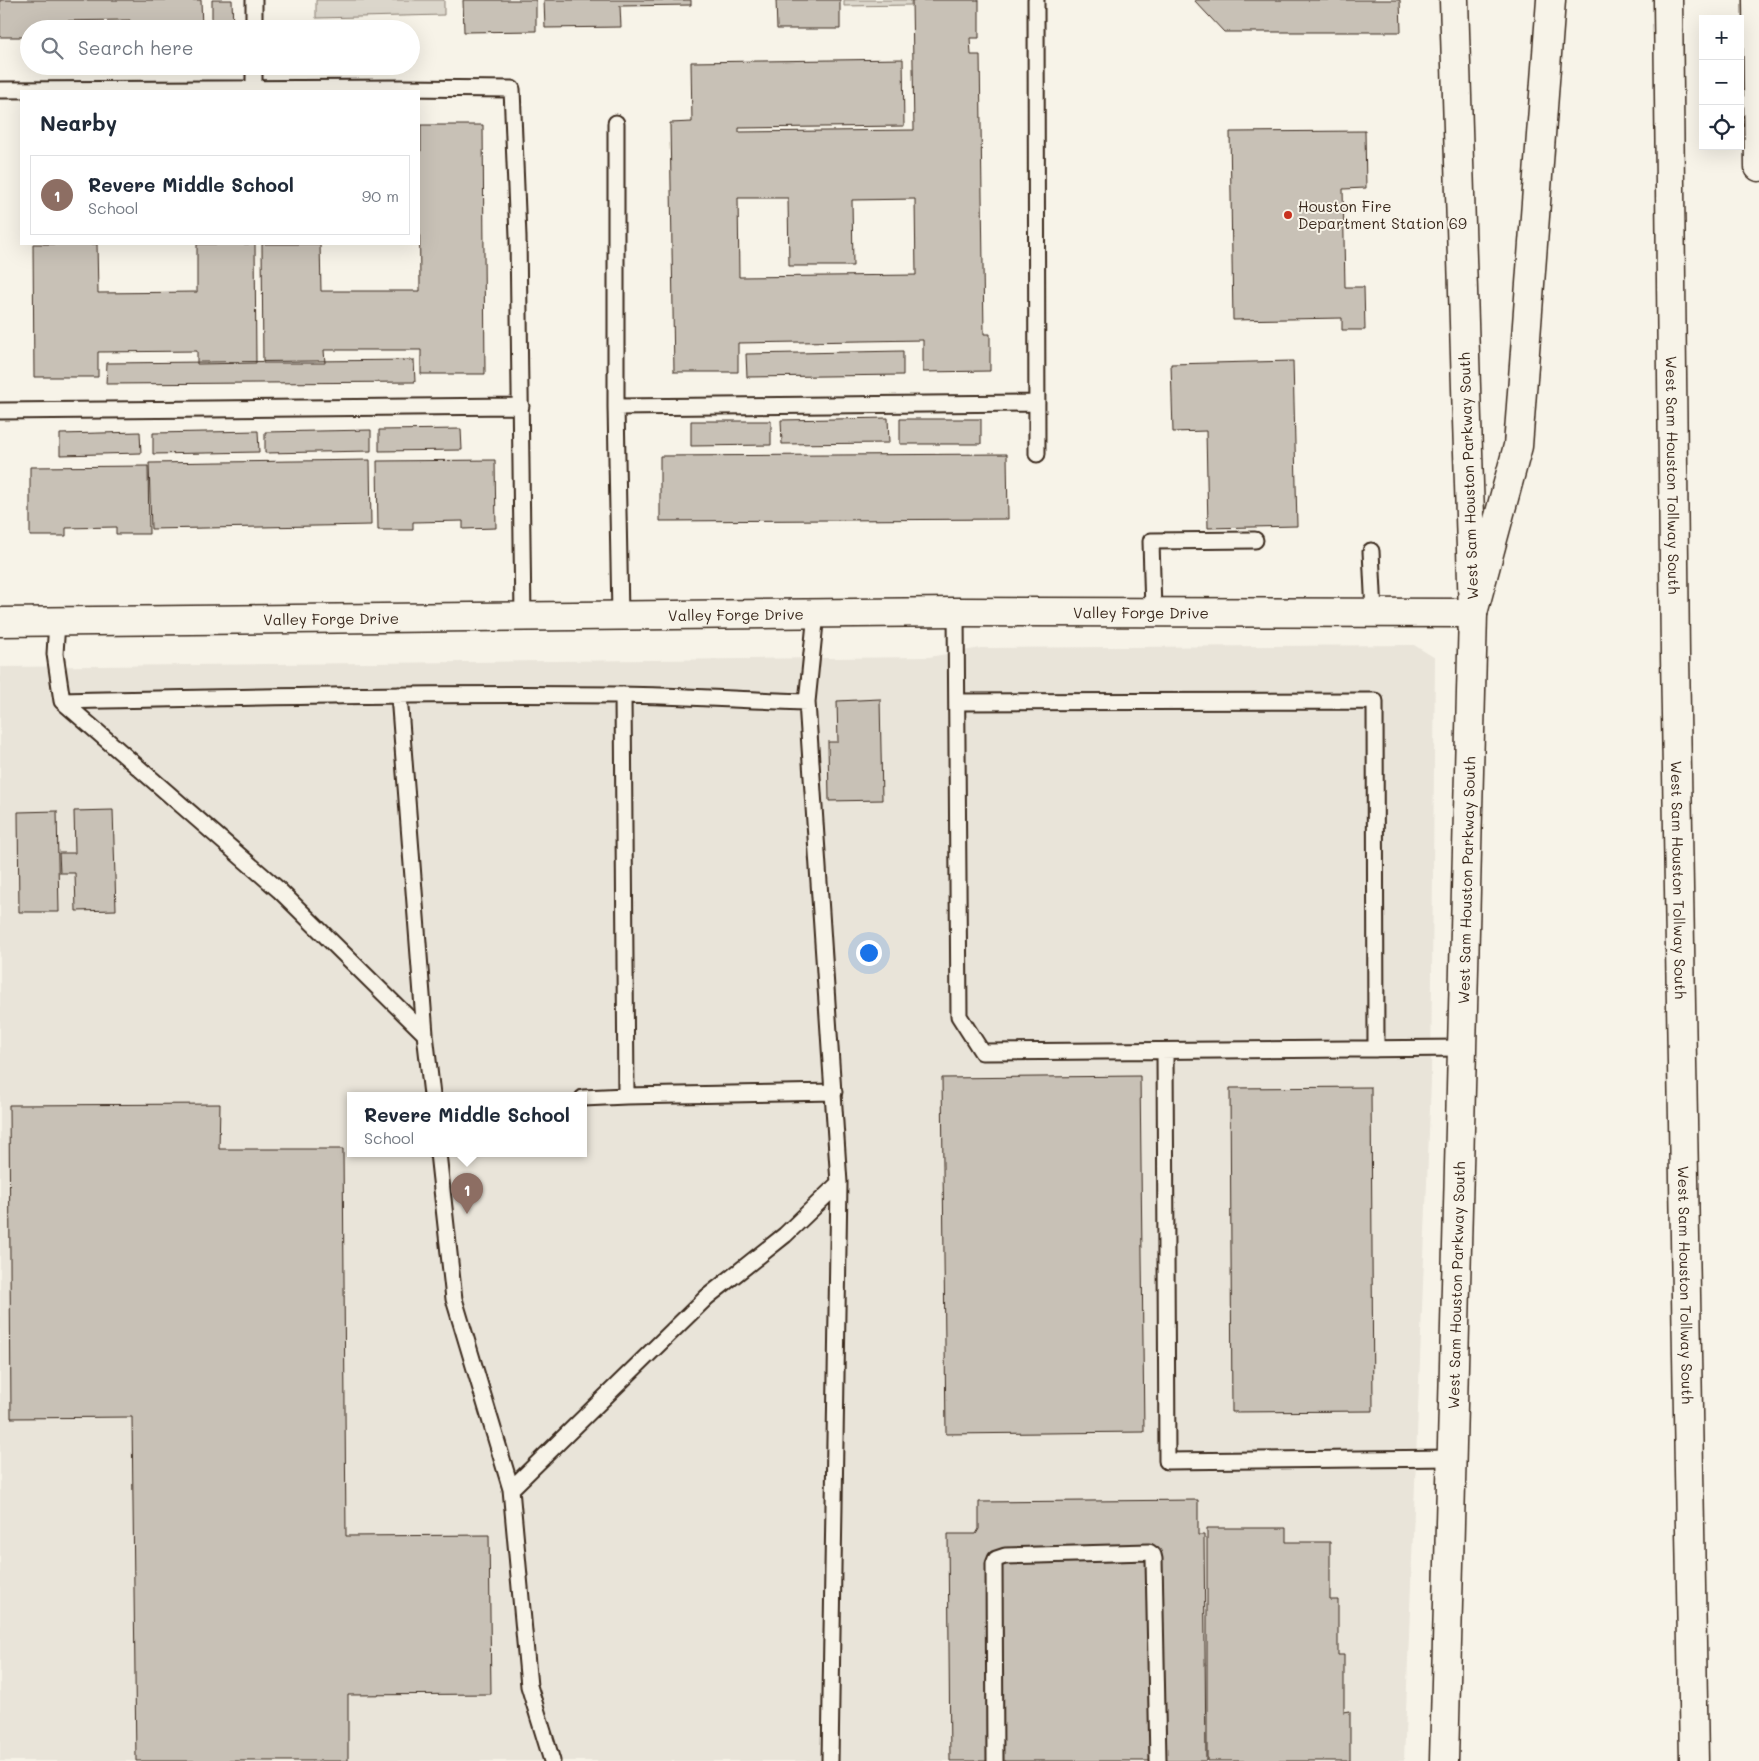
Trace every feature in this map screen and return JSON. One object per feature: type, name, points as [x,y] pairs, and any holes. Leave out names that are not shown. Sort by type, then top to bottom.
[{"type":"main road","name":"West Sam Houston Parkway South","points":[[1444,1761],[1473,613],[1454,0]]},
{"type":"main road","points":[[1473,613],[1518,446],[1550,0]]},
{"type":"main road","name":"West Sam Houston Tollway South","points":[[1668,0],[1675,655],[1694,1761]]},
{"type":"main road","points":[[1757,0],[1759,167]]},
{"type":"main road","name":"Valley Forge Drive","points":[[0,622],[956,612],[1473,613]]},
{"type":"lane","points":[[254,0],[254,20]]},
{"type":"lane","points":[[1036,0],[1036,454]]},
{"type":"lane","points":[[254,75],[254,88]]},
{"type":"lane","points":[[0,90],[254,88],[512,89],[518,236],[523,617]]},
{"type":"lane","points":[[616,123],[616,407],[620,616]]},
{"type":"lane","points":[[616,407],[1037,403]]},
{"type":"lane","points":[[0,410],[521,406]]},
{"type":"lane","points":[[1154,611],[1150,541],[1255,540]]},
{"type":"lane","points":[[1371,551],[1374,613]]},
{"type":"lane","points":[[956,612],[959,1016],[982,1052],[1462,1048]]},
{"type":"lane","points":[[816,613],[807,702],[834,1092],[838,1183],[830,1761]]},
{"type":"lane","points":[[57,620],[55,654],[62,701],[279,890],[425,1034]]},
{"type":"lane","points":[[62,701],[275,696],[623,696],[807,702]]},
{"type":"lane","points":[[399,696],[425,1034],[432,1092]]},
{"type":"lane","points":[[623,696],[626,1096]]},
{"type":"lane","points":[[957,702],[1375,701],[1376,1049]]},
{"type":"lane","points":[[1165,1051],[1167,1461],[1452,1458]]},
{"type":"lane","points":[[587,1098],[834,1092]]},
{"type":"lane","points":[[438,1157],[454,1299],[511,1489],[530,1686],[552,1761]]},
{"type":"lane","points":[[511,1489],[707,1297],[785,1235],[838,1183]]},
{"type":"lane","points":[[995,1761],[994,1564],[996,1559],[1000,1557],[1149,1552],[1153,1555],[1154,1559],[1158,1761]]},
{"type":"shaded area","points":[[316,0],[444,0],[444,15],[316,18]]},
{"type":"shaded area","points":[[844,0],[911,0],[911,5],[844,6]]},
{"type":"shaded area","points":[[1414,645],[1435,658],[1431,1082],[1404,1761],[0,1761],[0,667],[929,657],[981,648]]},
{"type":"building","points":[[0,0],[201,0],[202,20],[20,20],[20,37],[0,37]]},
{"type":"building","points":[[212,0],[232,0],[233,20],[212,20]]},
{"type":"building","points":[[463,0],[536,0],[536,31],[464,32]]},
{"type":"building","points":[[544,0],[691,0],[691,5],[620,6],[621,27],[545,28]]},
{"type":"building","points":[[776,0],[840,0],[840,29],[777,29]]},
{"type":"building","points":[[912,0],[979,0],[979,38],[970,38],[971,55],[980,55],[984,334],[990,334],[990,371],[923,372],[923,340],[738,343],[738,372],[674,372],[670,123],[692,122],[691,62],[903,59],[904,126],[739,128],[739,132],[914,130]],"holes":[[[738,198],[788,198],[789,266],[853,266],[852,200],[915,199],[916,275],[739,277]]]},
{"type":"building","points":[[1194,0],[1400,0],[1401,32],[1224,32]]},
{"type":"building","points":[[421,125],[483,125],[485,374],[421,374],[421,350],[324,350],[325,363],[263,363],[262,245],[320,245],[321,291],[420,291]]},
{"type":"building","name":"Houston Fire Department Station 69","points":[[1365,131],[1366,188],[1343,189],[1345,287],[1364,287],[1365,330],[1342,330],[1342,318],[1233,320],[1230,132]]},
{"type":"building","points":[[33,245],[97,245],[98,293],[197,292],[197,245],[255,245],[256,363],[197,364],[197,351],[98,352],[98,377],[34,377]]},
{"type":"building","points":[[903,351],[903,375],[747,377],[746,354]]},
{"type":"building","points":[[414,360],[415,382],[106,384],[107,363]]},
{"type":"building","points":[[1293,361],[1297,526],[1208,528],[1206,431],[1173,432],[1171,364]]},
{"type":"building","points":[[888,418],[889,443],[782,444],[781,420]]},
{"type":"building","points":[[900,419],[981,419],[981,444],[900,444]]},
{"type":"building","points":[[691,421],[771,421],[771,445],[691,446]]},
{"type":"building","points":[[461,429],[462,450],[379,451],[379,430]]},
{"type":"building","points":[[371,430],[371,451],[265,453],[265,432]]},
{"type":"building","points":[[258,431],[259,452],[153,454],[153,433]]},
{"type":"building","points":[[140,432],[141,453],[60,455],[60,434]]},
{"type":"building","points":[[1007,454],[1008,519],[660,521],[660,456]]},
{"type":"building","points":[[370,460],[371,525],[151,529],[149,463]]},
{"type":"building","points":[[495,460],[496,528],[463,529],[463,521],[413,522],[413,530],[378,530],[377,461]]},
{"type":"building","points":[[148,466],[149,534],[116,534],[116,527],[66,528],[66,536],[30,536],[30,467]]},
{"type":"building","points":[[880,699],[882,800],[829,801],[828,742],[838,742],[837,701]]},
{"type":"building","points":[[113,810],[116,910],[76,911],[75,873],[60,873],[59,853],[75,853],[74,811]]},
{"type":"building","points":[[57,811],[59,912],[19,912],[18,812]]},
{"type":"building","points":[[1140,1076],[1144,1432],[946,1434],[942,1078]]},
{"type":"building","points":[[1371,1087],[1373,1411],[1232,1412],[1230,1088]]},
{"type":"building","points":[[220,1104],[219,1149],[343,1149],[346,1536],[489,1535],[491,1694],[348,1695],[348,1761],[136,1761],[132,1417],[11,1418],[9,1105]]},
{"type":"building","points":[[1198,1500],[1198,1535],[1204,1535],[1206,1761],[950,1761],[948,1534],[976,1534],[979,1529],[979,1502]]},
{"type":"building","points":[[1207,1528],[1286,1528],[1286,1542],[1330,1542],[1330,1600],[1338,1600],[1338,1655],[1344,1655],[1344,1712],[1350,1711],[1350,1761],[1207,1761]]},
{"type":"place","name":"Houston Fire Department Station 69","points":[[1288,215]]},
{"type":"place","name":"Revere Middle School","points":[[467,1214]]}]
